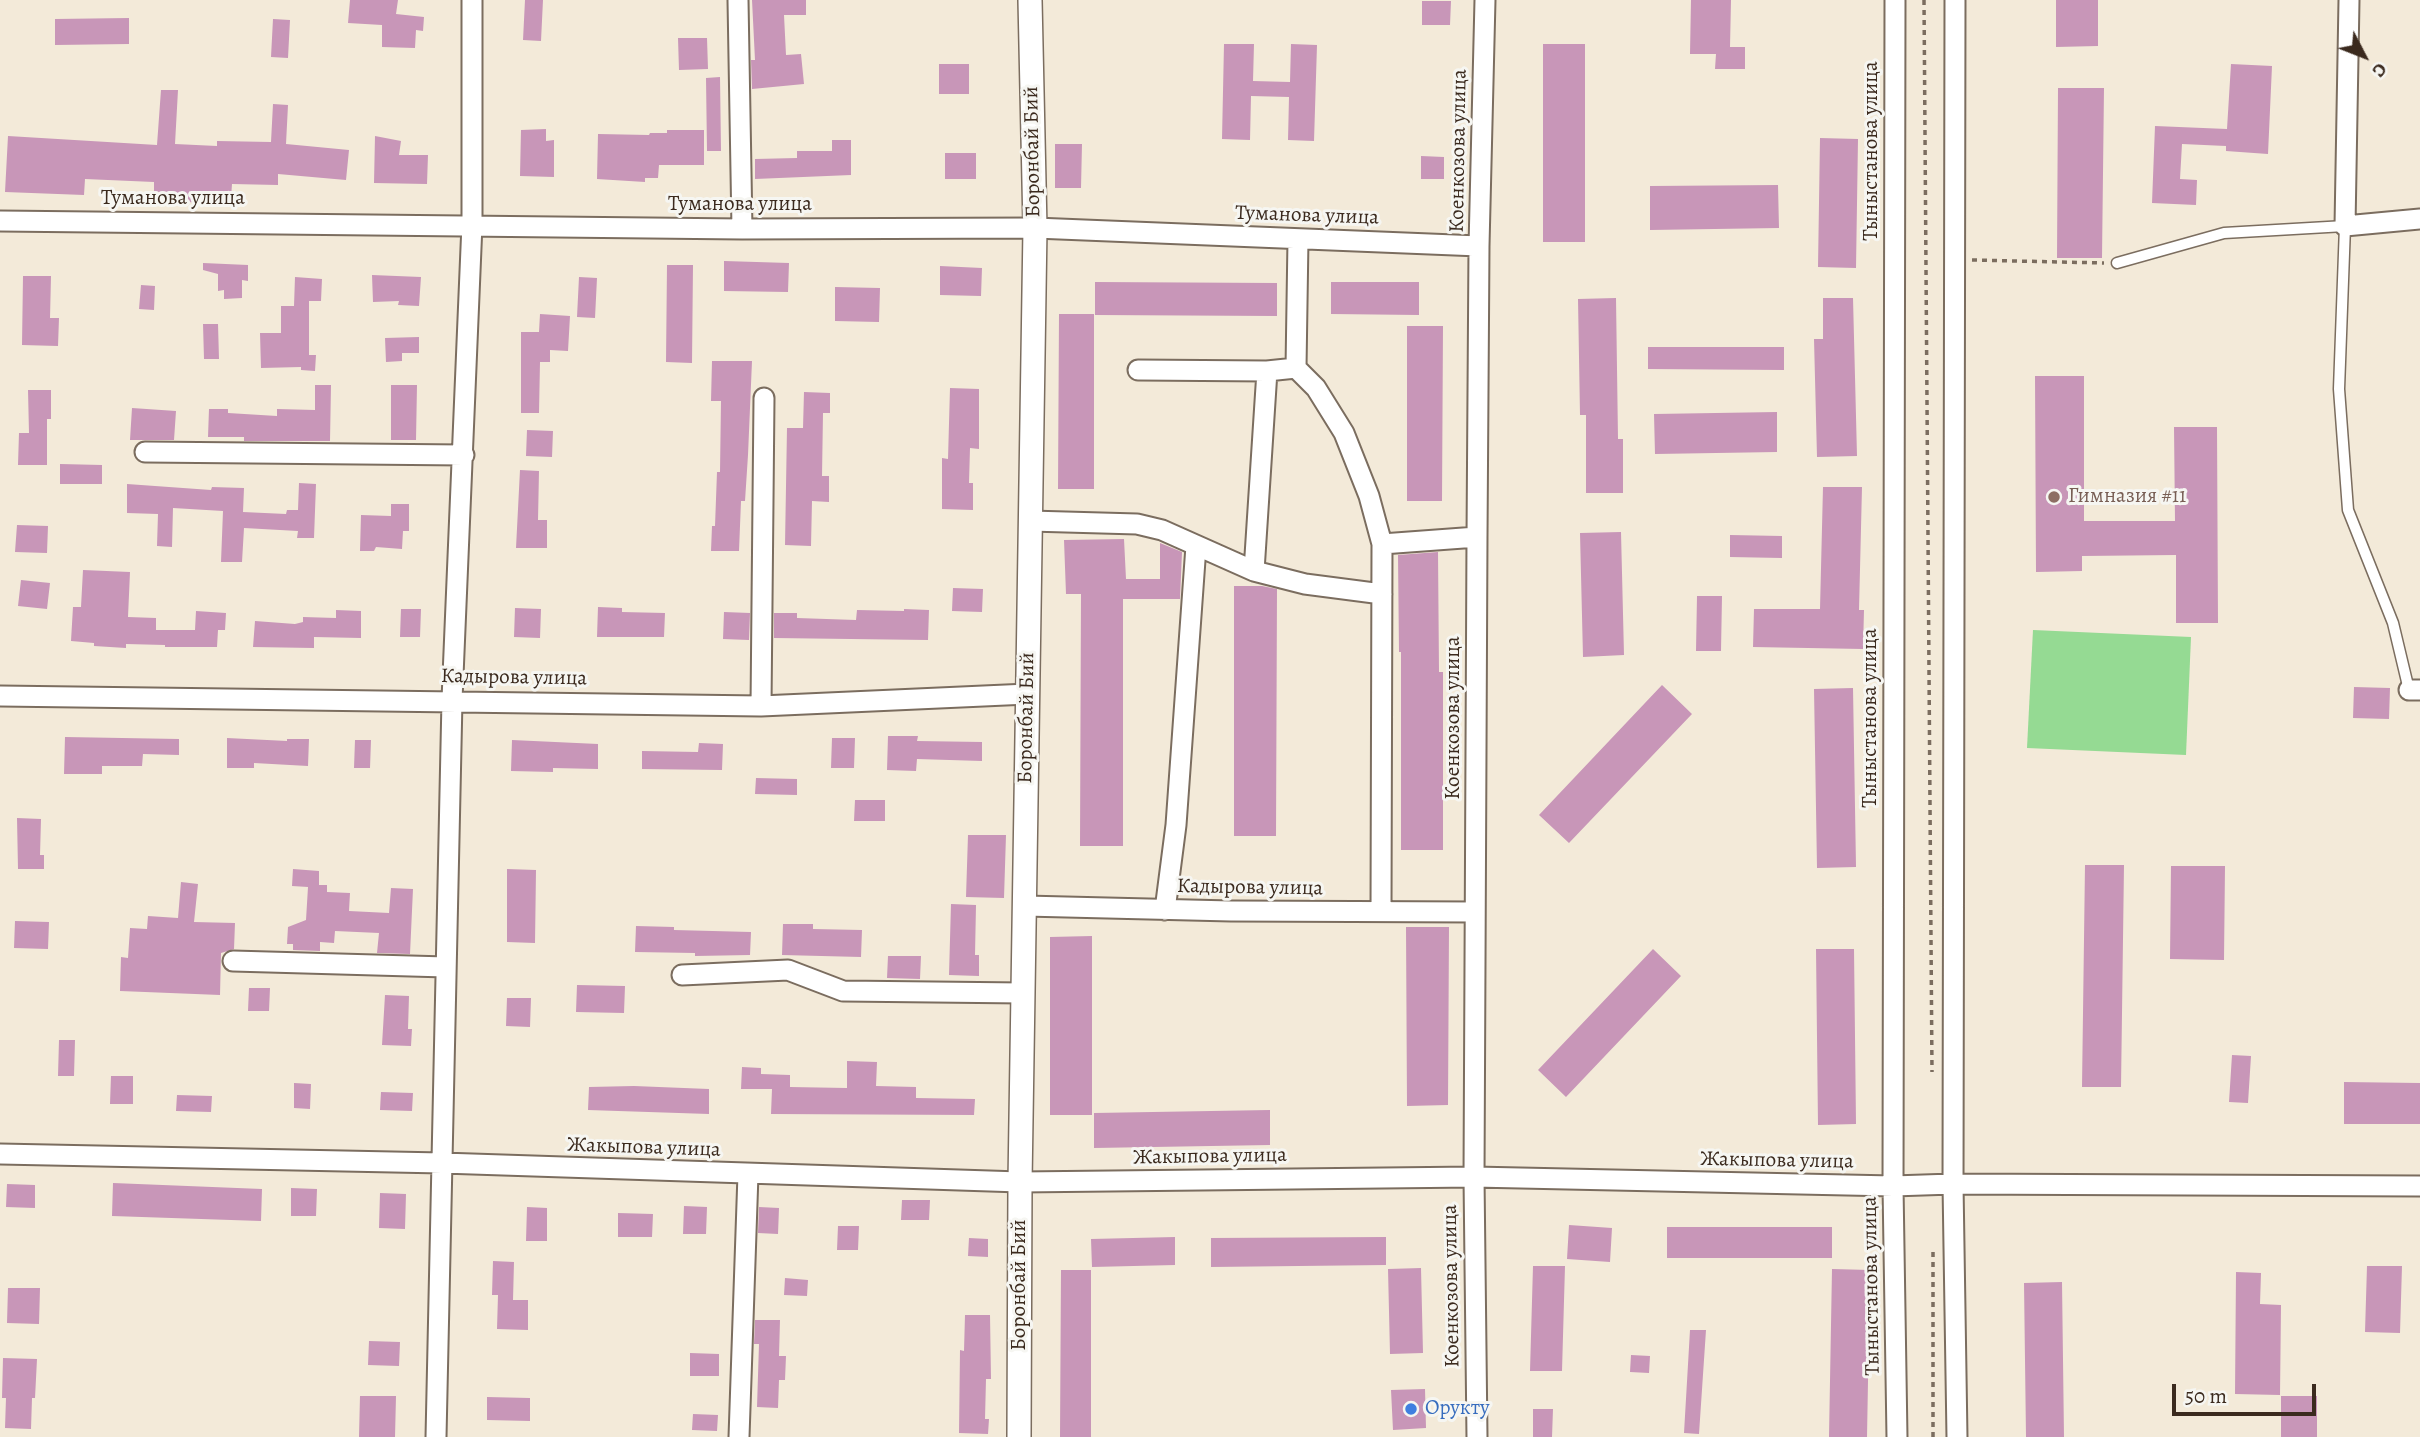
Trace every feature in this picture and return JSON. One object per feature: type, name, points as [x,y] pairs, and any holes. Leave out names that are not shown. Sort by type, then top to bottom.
[{"type":"street","points":[[436,1437],[452,700],[472,224],[472,0]]},
{"type":"street","points":[[738,0],[743,229]]},
{"type":"street","name":"Боронбай Бий","points":[[1019,1437],[1020,1182],[1035,228],[1030,0]]},
{"type":"street","name":"Коенкозова улица","points":[[1477,1437],[1474,1177],[1477,537],[1479,246],[1485,0]]},
{"type":"street","name":"Тыныстанова улица","points":[[1895,0],[1893,1186],[1897,1437]]},
{"type":"street","points":[[1955,0],[1953,1184],[1957,1437]]},
{"type":"street","points":[[2349,0],[2344,226],[2420,219]]},
{"type":"street","name":"Туманова улица","points":[[0,221],[743,229],[1035,228],[1479,246]]},
{"type":"street","points":[[1298,239],[1296,368],[1316,388],[1344,433],[1369,496],[1382,544],[1381,911]]},
{"type":"street","points":[[1138,370],[1267,371],[1296,368]]},
{"type":"street","points":[[1254,571],[1267,371]]},
{"type":"street","points":[[761,706],[764,397]]},
{"type":"street","points":[[145,452],[464,455]]},
{"type":"street","points":[[1030,521],[1137,524],[1162,530],[1254,571],[1305,584],[1382,594]]},
{"type":"street","points":[[1382,544],[1477,537]]},
{"type":"street","points":[[1165,909],[1176,825],[1196,546]]},
{"type":"street","name":"Кадырова улица","points":[[0,696],[761,706],[1028,694]]},
{"type":"street","name":"Кадырова улица","points":[[1024,906],[1475,912]]},
{"type":"street","points":[[233,961],[446,967]]},
{"type":"street","points":[[682,975],[788,970],[842,991],[1023,993]]},
{"type":"street","name":"Жакыпова улица","points":[[0,1154],[442,1163],[1020,1182],[1474,1177],[1893,1186],[2420,1186]]},
{"type":"street","points":[[739,1437],[748,1174]]},
{"type":"lane","points":[[2117,263],[2224,233],[2344,226],[2339,390],[2348,510],[2393,623],[2415,690]]},
{"type":"path","points":[[1924,0],[1932,1074]]},
{"type":"path","points":[[1955,260],[2117,263]]},
{"type":"path","points":[[1933,1241],[1933,1437]]},
{"type":"green space","points":[[2033,630],[2191,637],[2186,755],[2027,748]]},
{"type":"building","points":[[350,0],[398,0],[396,14],[424,17],[423,31],[416,30],[415,48],[382,47],[382,25],[348,23]]},
{"type":"building","points":[[525,0],[543,0],[541,41],[523,40]]},
{"type":"building","points":[[752,0],[806,0],[806,15],[784,15],[786,55],[801,54],[804,84],[752,89],[751,60],[755,60]]},
{"type":"building","points":[[1691,0],[1731,0],[1730,47],[1745,47],[1745,69],[1715,69],[1716,54],[1690,54]]},
{"type":"building","points":[[2056,0],[2098,0],[2098,46],[2056,47]]},
{"type":"building","points":[[1422,1],[1451,1],[1450,25],[1422,25]]},
{"type":"building","points":[[129,18],[129,44],[55,45],[55,19]]},
{"type":"building","points":[[273,19],[290,20],[288,58],[271,57]]},
{"type":"building","points":[[678,38],[707,38],[708,69],[679,70]]},
{"type":"building","points":[[1224,44],[1254,44],[1253,81],[1290,82],[1291,44],[1317,45],[1314,141],[1288,140],[1289,97],[1251,96],[1250,140],[1222,139]]},
{"type":"building","points":[[1543,44],[1585,44],[1585,242],[1543,242]]},
{"type":"building","points":[[939,64],[969,64],[969,94],[939,94]]},
{"type":"building","points":[[2231,64],[2272,66],[2268,154],[2226,151],[2226,146],[2182,144],[2180,179],[2197,180],[2196,205],[2152,203],[2155,126],[2227,129]]},
{"type":"building","points":[[720,77],[721,151],[707,151],[706,78]]},
{"type":"building","points":[[2058,88],[2104,88],[2102,258],[2057,258]]},
{"type":"building","points":[[161,90],[178,90],[175,144],[217,146],[217,141],[271,142],[273,104],[288,105],[286,144],[349,150],[346,180],[278,174],[278,185],[232,184],[231,198],[204,197],[203,203],[154,200],[154,182],[85,179],[84,195],[5,192],[8,136],[157,145]]},
{"type":"building","points":[[546,129],[546,141],[554,140],[554,177],[520,176],[521,130]]},
{"type":"building","points":[[667,130],[704,130],[704,165],[659,165],[658,178],[645,178],[645,182],[597,179],[598,134],[649,135],[667,133]]},
{"type":"building","points":[[375,136],[401,141],[399,155],[428,155],[427,184],[374,183]]},
{"type":"building","points":[[1820,138],[1858,139],[1856,268],[1818,267]]},
{"type":"building","points":[[832,140],[851,140],[851,175],[755,179],[755,159],[797,158],[797,151],[832,151]]},
{"type":"building","points":[[1055,144],[1082,144],[1081,188],[1055,188]]},
{"type":"building","points":[[945,153],[976,153],[976,179],[945,179]]},
{"type":"building","points":[[1421,156],[1444,157],[1444,179],[1421,179]]},
{"type":"building","points":[[1778,185],[1779,228],[1650,230],[1650,186]]},
{"type":"building","points":[[724,261],[789,263],[788,292],[724,291]]},
{"type":"building","points":[[203,263],[248,265],[248,281],[242,280],[242,298],[224,299],[224,290],[218,291],[218,274],[203,270]]},
{"type":"building","points":[[667,265],[693,265],[692,363],[666,362]]},
{"type":"building","points":[[940,266],[982,268],[981,296],[940,295]]},
{"type":"building","points":[[372,275],[421,277],[419,306],[398,305],[399,301],[373,302]]},
{"type":"building","points":[[23,276],[51,276],[50,318],[59,318],[58,346],[22,345]]},
{"type":"building","points":[[295,277],[322,279],[321,301],[309,301],[309,355],[316,355],[315,371],[301,370],[301,367],[261,368],[260,333],[281,333],[281,306],[294,306]]},
{"type":"building","points":[[579,277],[597,278],[595,318],[577,317]]},
{"type":"building","points":[[1095,282],[1277,283],[1277,316],[1095,315]]},
{"type":"building","points":[[1331,282],[1419,282],[1419,315],[1331,314]]},
{"type":"building","points":[[141,285],[155,286],[154,310],[139,309]]},
{"type":"building","points":[[835,287],[880,288],[879,322],[835,321]]},
{"type":"building","points":[[1616,298],[1618,439],[1623,439],[1623,493],[1586,493],[1586,415],[1580,415],[1578,299]]},
{"type":"building","points":[[1823,298],[1853,298],[1857,456],[1817,457],[1814,339],[1823,339]]},
{"type":"building","points":[[540,314],[570,316],[568,351],[550,350],[550,362],[540,362],[539,413],[521,413],[521,332],[539,332]]},
{"type":"building","points":[[1059,314],[1094,314],[1094,489],[1058,489]]},
{"type":"building","points":[[203,324],[218,324],[219,359],[204,359]]},
{"type":"building","points":[[1407,326],[1443,326],[1442,501],[1407,501]]},
{"type":"building","points":[[419,337],[419,353],[402,353],[402,361],[386,362],[385,338]]},
{"type":"building","points":[[1648,347],[1784,347],[1784,370],[1648,369]]},
{"type":"building","points":[[712,361],[752,361],[745,501],[741,501],[739,551],[711,551],[717,472],[720,472],[721,401],[711,401]]},
{"type":"building","points":[[2035,376],[2084,376],[2084,521],[2175,521],[2174,427],[2217,427],[2218,623],[2176,623],[2176,555],[2082,556],[2082,571],[2036,572]]},
{"type":"building","points":[[315,385],[331,385],[330,441],[244,441],[244,437],[208,437],[209,409],[277,416],[277,409],[315,410]]},
{"type":"building","points":[[391,385],[417,385],[416,440],[391,440]]},
{"type":"building","points":[[950,388],[979,389],[979,449],[970,448],[969,483],[973,483],[973,510],[942,509],[942,458],[948,459]]},
{"type":"building","points":[[28,390],[51,390],[51,419],[47,419],[47,465],[18,465],[19,433],[29,433]]},
{"type":"building","points":[[804,392],[830,393],[830,413],[823,413],[822,476],[829,476],[829,502],[812,501],[811,546],[785,545],[787,428],[803,428]]},
{"type":"building","points":[[132,408],[176,411],[174,440],[130,440]]},
{"type":"building","points":[[1777,412],[1777,452],[1655,454],[1654,414]]},
{"type":"building","points":[[527,430],[553,431],[552,457],[526,456]]},
{"type":"building","points":[[60,464],[102,465],[102,484],[60,484]]},
{"type":"building","points":[[520,470],[539,471],[538,520],[547,520],[547,548],[516,548]]},
{"type":"building","points":[[299,483],[316,484],[314,538],[297,538],[298,531],[244,528],[242,562],[221,562],[223,511],[173,508],[172,547],[157,546],[158,514],[127,513],[127,484],[211,490],[212,487],[244,488],[243,512],[286,514],[287,510],[298,510]]},
{"type":"building","points":[[1823,487],[1862,487],[1859,610],[1864,610],[1863,649],[1753,647],[1754,609],[1820,609]]},
{"type":"building","points":[[391,504],[409,504],[409,531],[403,531],[402,549],[376,547],[374,551],[360,551],[361,515],[391,516]]},
{"type":"building","points":[[17,525],[48,526],[47,553],[15,552]]},
{"type":"building","points":[[1621,532],[1624,655],[1583,657],[1580,533]]},
{"type":"building","points":[[1730,535],[1782,536],[1782,558],[1730,557]]},
{"type":"building","points":[[1124,539],[1126,579],[1160,579],[1160,543],[1182,552],[1180,599],[1123,599],[1123,846],[1080,846],[1081,594],[1066,594],[1064,540]]},
{"type":"building","points":[[1438,552],[1439,672],[1443,672],[1443,850],[1401,850],[1398,555]]},
{"type":"building","points":[[83,570],[130,572],[128,617],[156,618],[156,630],[195,630],[196,611],[226,613],[225,630],[218,630],[217,647],[126,644],[126,648],[71,641],[73,607],[81,607]]},
{"type":"building","points":[[21,580],[50,583],[47,609],[18,606]]},
{"type":"building","points":[[1234,586],[1277,589],[1276,836],[1234,836]]},
{"type":"building","points":[[953,588],[983,589],[982,612],[952,611]]},
{"type":"building","points":[[1697,596],[1722,596],[1721,651],[1696,651]]},
{"type":"building","points":[[598,607],[622,608],[622,612],[665,613],[664,637],[597,637]]},
{"type":"building","points":[[515,608],[541,609],[540,638],[514,637]]},
{"type":"building","points":[[401,609],[421,609],[420,637],[400,637]]},
{"type":"building","points":[[336,610],[361,611],[361,638],[314,637],[314,648],[253,647],[255,621],[295,624],[303,622],[303,617],[336,618]]},
{"type":"building","points":[[857,610],[929,610],[928,640],[774,638],[774,613],[797,613],[797,618],[856,620]]},
{"type":"building","points":[[724,612],[750,613],[749,640],[723,639]]},
{"type":"building","points":[[1662,685],[1692,714],[1569,843],[1539,815]]},
{"type":"building","points":[[2354,687],[2390,688],[2389,719],[2353,718]]},
{"type":"building","points":[[1853,688],[1856,867],[1817,868],[1814,689]]},
{"type":"building","points":[[888,736],[918,736],[917,741],[982,742],[982,761],[917,759],[916,771],[887,770]]},
{"type":"building","points":[[65,737],[179,739],[179,755],[143,754],[142,766],[102,766],[102,774],[64,774]]},
{"type":"building","points":[[227,738],[287,741],[309,739],[308,766],[254,763],[254,768],[227,768]]},
{"type":"building","points":[[832,738],[855,738],[854,768],[831,768]]},
{"type":"building","points":[[355,740],[371,740],[370,768],[354,768]]},
{"type":"building","points":[[512,740],[598,744],[598,769],[511,771]]},
{"type":"building","points":[[699,743],[723,744],[722,770],[642,769],[642,751],[698,752]]},
{"type":"building","points":[[756,778],[797,779],[797,795],[755,794]]},
{"type":"building","points":[[855,800],[885,800],[885,821],[854,821]]},
{"type":"building","points":[[17,818],[41,819],[40,855],[44,855],[44,869],[18,869]]},
{"type":"building","points":[[968,835],[1006,835],[1004,898],[966,897]]},
{"type":"building","points":[[2085,865],[2124,865],[2121,1087],[2082,1087]]},
{"type":"building","points":[[2171,866],[2225,866],[2224,960],[2170,959]]},
{"type":"building","points":[[293,869],[319,871],[319,885],[327,885],[327,892],[350,893],[349,911],[389,913],[391,888],[413,889],[410,954],[377,953],[379,933],[335,931],[334,943],[320,942],[320,951],[293,950],[293,944],[287,944],[288,927],[306,920],[308,887],[292,886]]},
{"type":"building","points":[[507,869],[536,870],[535,943],[507,942]]},
{"type":"building","points":[[181,882],[198,884],[194,922],[235,923],[234,949],[221,953],[220,995],[120,991],[121,957],[128,958],[130,928],[147,929],[148,916],[178,918]]},
{"type":"building","points":[[951,904],[976,905],[975,955],[979,955],[979,976],[949,975]]},
{"type":"building","points":[[15,921],[49,922],[48,949],[14,948]]},
{"type":"building","points":[[783,924],[813,924],[813,929],[862,930],[861,957],[782,955]]},
{"type":"building","points":[[636,926],[751,932],[750,955],[695,956],[695,953],[635,952]]},
{"type":"building","points":[[1406,927],[1449,927],[1448,1105],[1407,1106]]},
{"type":"building","points":[[1092,936],[1092,1115],[1050,1115],[1050,937]]},
{"type":"building","points":[[1653,949],[1681,976],[1566,1097],[1538,1070]]},
{"type":"building","points":[[1816,949],[1854,949],[1856,1124],[1818,1125]]},
{"type":"building","points":[[888,956],[921,956],[920,979],[887,978]]},
{"type":"building","points":[[577,985],[625,986],[624,1013],[576,1012]]},
{"type":"building","points":[[249,988],[270,988],[269,1011],[248,1011]]},
{"type":"building","points":[[385,995],[409,996],[408,1029],[412,1029],[411,1046],[382,1045]]},
{"type":"building","points":[[507,998],[531,998],[530,1027],[506,1026]]},
{"type":"building","points":[[59,1040],[75,1040],[74,1076],[58,1076]]},
{"type":"building","points":[[2232,1055],[2251,1056],[2248,1103],[2229,1102]]},
{"type":"building","points":[[847,1061],[877,1062],[876,1086],[916,1087],[916,1098],[975,1099],[974,1115],[771,1114],[772,1089],[741,1089],[742,1067],[761,1068],[761,1074],[790,1075],[790,1087],[847,1088]]},
{"type":"building","points":[[111,1076],[133,1076],[133,1104],[110,1104]]},
{"type":"building","points":[[2344,1082],[2420,1083],[2420,1124],[2344,1124]]},
{"type":"building","points":[[294,1083],[311,1084],[310,1109],[294,1108]]},
{"type":"building","points":[[589,1087],[709,1089],[709,1114],[588,1110]]},
{"type":"building","points":[[381,1092],[413,1093],[412,1111],[380,1110]]},
{"type":"building","points":[[177,1095],[212,1096],[211,1112],[176,1111]]},
{"type":"building","points":[[1270,1110],[1270,1145],[1094,1148],[1094,1113]]},
{"type":"building","points":[[113,1183],[262,1189],[261,1221],[112,1216]]},
{"type":"building","points":[[7,1184],[35,1185],[35,1208],[6,1207]]},
{"type":"building","points":[[291,1188],[317,1189],[316,1216],[291,1216]]},
{"type":"building","points":[[380,1193],[406,1194],[405,1229],[379,1228]]},
{"type":"building","points":[[902,1200],[930,1200],[929,1220],[901,1220]]},
{"type":"building","points":[[684,1206],[707,1207],[706,1234],[683,1234]]},
{"type":"building","points":[[527,1207],[547,1208],[547,1241],[526,1241]]},
{"type":"building","points":[[759,1207],[779,1208],[778,1234],[758,1233]]},
{"type":"building","points":[[618,1213],[653,1214],[652,1237],[618,1237]]},
{"type":"building","points":[[1569,1225],[1612,1228],[1610,1262],[1567,1259]]},
{"type":"building","points":[[838,1226],[859,1226],[858,1250],[837,1250]]},
{"type":"building","points":[[1667,1227],[1832,1227],[1832,1258],[1667,1258]]},
{"type":"building","points":[[1175,1237],[1175,1265],[1092,1267],[1091,1239]]},
{"type":"building","points":[[1386,1237],[1386,1265],[1211,1267],[1211,1238]]},
{"type":"building","points":[[969,1238],[988,1239],[988,1257],[968,1256]]},
{"type":"building","points":[[493,1261],[514,1262],[513,1300],[528,1300],[528,1330],[497,1329],[498,1295],[492,1295]]},
{"type":"building","points":[[1533,1266],[1565,1266],[1562,1371],[1530,1371]]},
{"type":"building","points":[[2367,1266],[2402,1266],[2400,1333],[2365,1332]]},
{"type":"building","points":[[1421,1268],[1423,1353],[1390,1354],[1388,1269]]},
{"type":"building","points":[[1832,1269],[1870,1270],[1867,1437],[1829,1437]]},
{"type":"building","points":[[1061,1270],[1091,1270],[1091,1437],[1060,1437]]},
{"type":"building","points":[[2236,1272],[2261,1273],[2260,1304],[2281,1305],[2280,1395],[2235,1394]]},
{"type":"building","points":[[785,1278],[808,1280],[807,1296],[784,1295]]},
{"type":"building","points":[[2062,1282],[2064,1437],[2026,1437],[2024,1283]]},
{"type":"building","points":[[8,1288],[40,1288],[39,1324],[7,1323]]},
{"type":"building","points":[[965,1315],[990,1315],[991,1379],[986,1379],[985,1419],[989,1419],[988,1434],[959,1433],[960,1350],[964,1351]]},
{"type":"building","points":[[755,1320],[780,1320],[779,1356],[786,1356],[785,1380],[779,1380],[778,1408],[757,1407],[759,1344],[754,1344]]},
{"type":"building","points":[[1690,1330],[1706,1330],[1699,1434],[1684,1433]]},
{"type":"building","points":[[369,1341],[400,1342],[399,1366],[368,1365]]},
{"type":"building","points":[[690,1353],[719,1354],[719,1376],[690,1376]]},
{"type":"building","points":[[1631,1355],[1650,1356],[1649,1373],[1630,1372]]},
{"type":"building","points":[[3,1358],[37,1359],[31,1429],[5,1428],[6,1398],[2,1398]]},
{"type":"building","points":[[1425,1389],[1426,1428],[1393,1430],[1391,1390]]},
{"type":"building","points":[[360,1396],[396,1396],[395,1437],[359,1437]]},
{"type":"building","points":[[2281,1396],[2317,1396],[2317,1437],[2281,1437]]},
{"type":"building","points":[[487,1397],[530,1398],[530,1421],[487,1420]]},
{"type":"building","points":[[1533,1409],[1553,1409],[1552,1437],[1533,1437]]},
{"type":"building","points":[[693,1414],[718,1415],[717,1431],[692,1430]]},
{"type":"place","name":"Гимназия #11","points":[[2054,497]]},
{"type":"place","name":"Орукту","points":[[1411,1409]]}]
